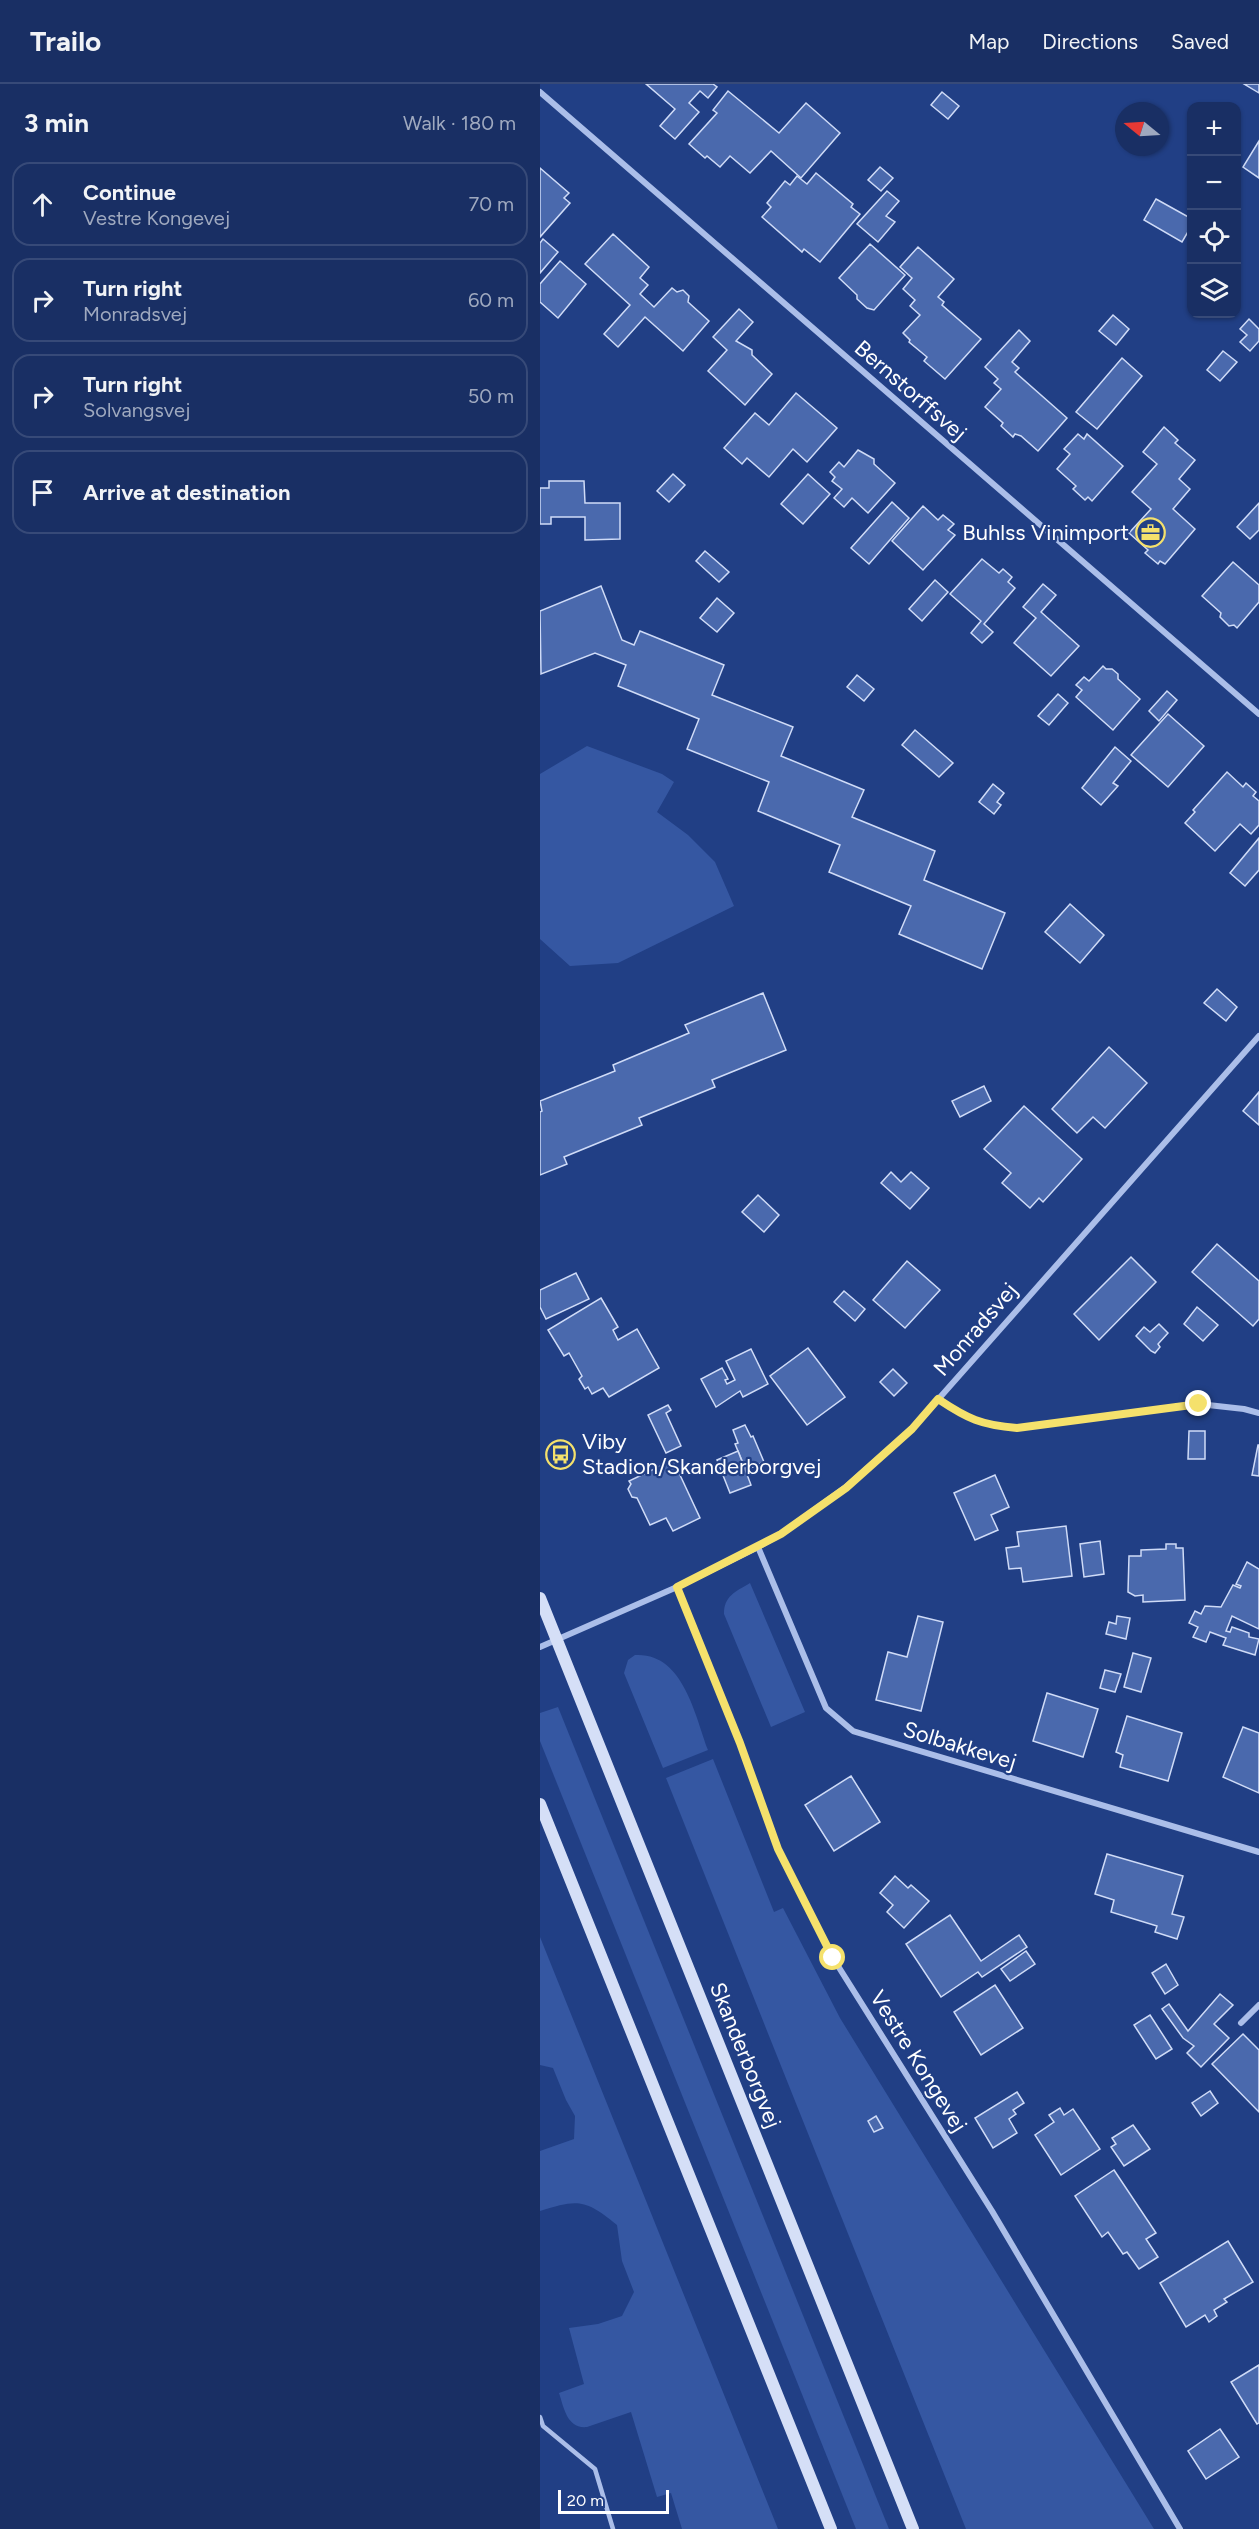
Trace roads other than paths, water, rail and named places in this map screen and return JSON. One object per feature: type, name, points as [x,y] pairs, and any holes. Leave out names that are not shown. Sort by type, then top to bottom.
[{"type":"main road","name":"Skanderborgvej","points":[[540,1598],[913,2529]]},
{"type":"main road","points":[[540,1804],[831,2529]]},
{"type":"street","name":"Bernstorffsvej","points":[[540,92],[1259,714]]},
{"type":"street","name":"Monradsvej","points":[[540,1647],[677,1587],[758,1547],[781,1534],[846,1488],[912,1429],[1259,1036]]},
{"type":"street","points":[[938,1399],[963,1416],[990,1426],[1017,1428],[1199,1404],[1259,1413]]},
{"type":"street","name":"Solbakkevej","points":[[758,1547],[826,1708],[853,1731],[1259,1852]]},
{"type":"street","name":"Vestre Kongevej","points":[[677,1587],[740,1743],[778,1849],[833,1958],[992,2211],[1180,2529]]},
{"type":"street","points":[[1241,2023],[1259,2005]]},
{"type":"lane","points":[[540,2417],[543,2426],[595,2469],[614,2529]]},
{"type":"place","name":"Buhlss Vinimport","points":[[1150,532]]},
{"type":"place","name":"Viby Stadion/Skanderborgvej","points":[[561,1454]]}]
